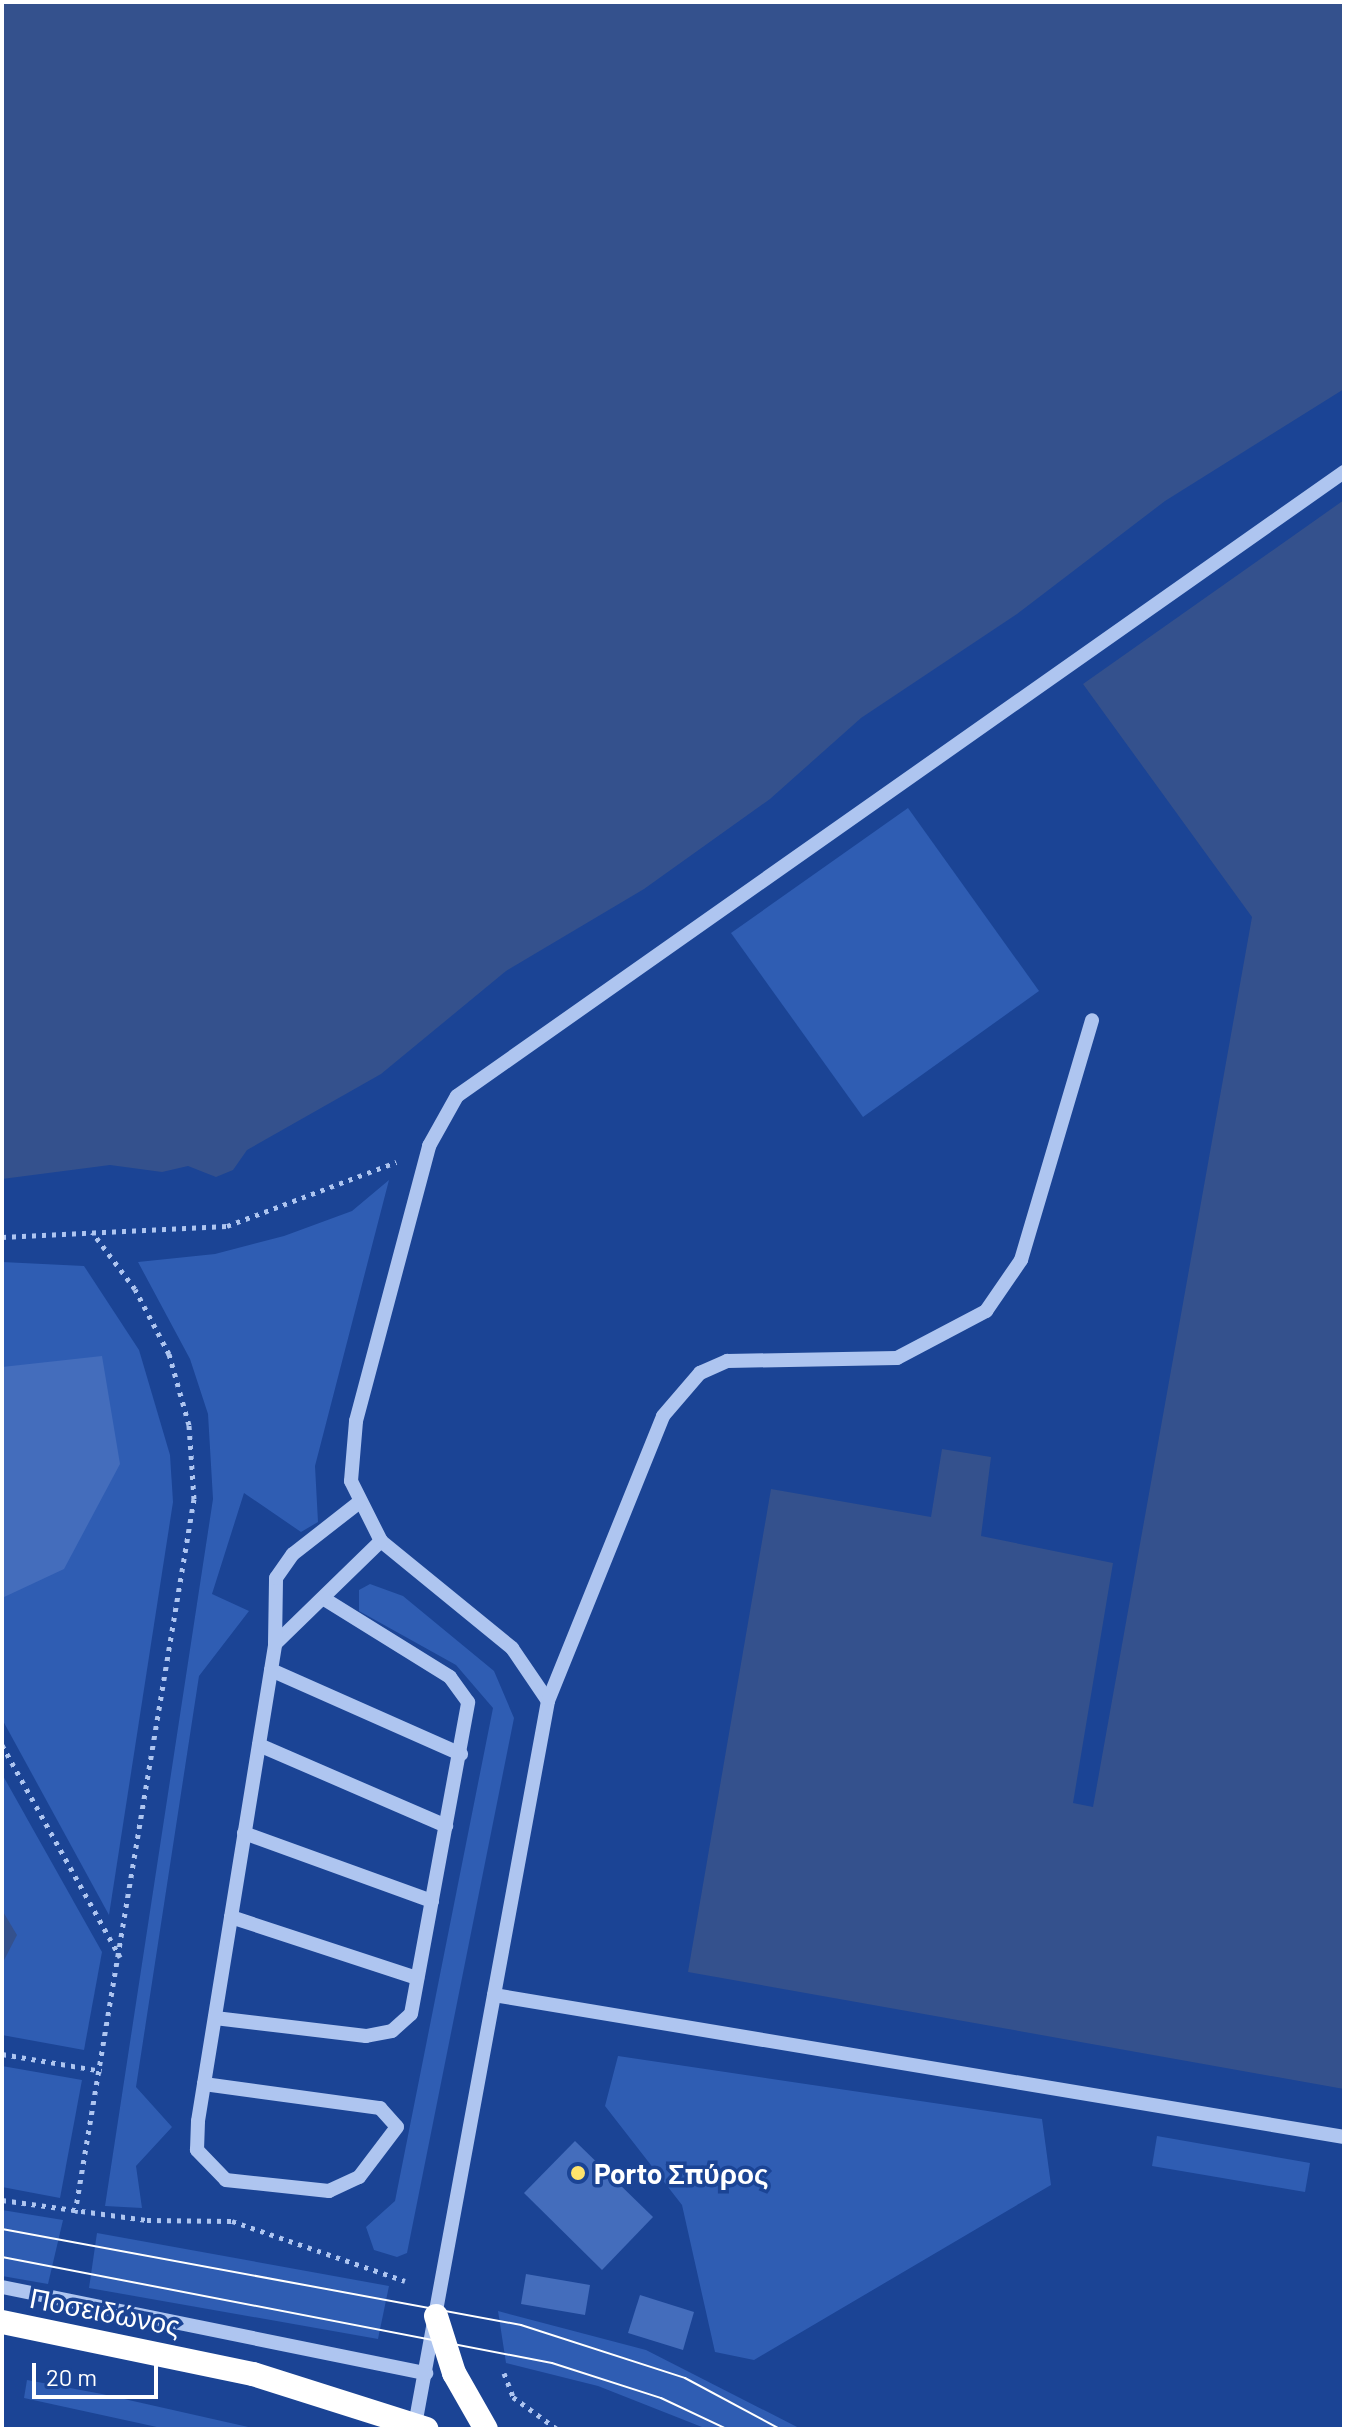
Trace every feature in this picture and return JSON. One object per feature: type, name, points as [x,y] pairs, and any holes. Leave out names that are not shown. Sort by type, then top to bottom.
[{"type":"highway","points":[[436,2316],[454,2373],[486,2429]]},
{"type":"highway","name":"Ποσειδώνος","points":[[2,2322],[253,2374],[419,2428]]},
{"type":"street","points":[[548,1701],[512,1648],[381,1541],[357,1504],[351,1481],[356,1421],[429,1146],[457,1096],[1344,472]]},
{"type":"street","points":[[419,2428],[436,2316],[548,1701],[663,1416],[700,1373],[727,1361],[897,1358],[961,1329],[996,1299],[1021,1260],[1092,1020]]},
{"type":"street","points":[[204,2084],[380,2108],[397,2127],[383,2152],[343,2187],[226,2180],[197,2150],[204,2084],[275,1644],[271,1600],[281,1566],[357,1504]]},
{"type":"street","points":[[275,1644],[326,1600],[381,1541]]},
{"type":"street","points":[[215,2018],[366,2036],[392,2031],[411,2014],[461,1754],[463,1692],[326,1600]]},
{"type":"street","points":[[271,1670],[461,1754]]},
{"type":"street","points":[[259,1745],[446,1826]]},
{"type":"street","points":[[244,1833],[432,1901]]},
{"type":"street","points":[[231,1917],[417,1978]]},
{"type":"street","points":[[494,1995],[1344,2137]]},
{"type":"street","points":[[2,2287],[426,2373]]},
{"type":"path","points":[[2,1237],[227,1226],[362,1174]]},
{"type":"path","points":[[75,2213],[102,2071],[192,1525],[194,1474],[169,1354],[135,1289],[92,1232]]},
{"type":"path","points":[[2,1745],[121,1959]]},
{"type":"path","points":[[2,2054],[102,2071]]},
{"type":"path","points":[[2,2200],[75,2213],[232,2221],[405,2281]]},
{"type":"path","points":[[504,2373],[513,2397],[557,2429]]},
{"type":"shaded area","points":[[2,2],[1344,2],[1344,389],[1165,501],[1017,614],[861,718],[770,799],[644,889],[506,971],[381,1074],[247,1150],[233,1170],[216,1177],[188,1166],[162,1172],[110,1165],[2,1179]]},
{"type":"shaded area","points":[[1344,500],[1344,2089],[688,1972],[771,1489],[931,1517],[942,1449],[991,1457],[981,1536],[1113,1563],[1073,1803],[1093,1807],[1252,917],[1083,684]]},
{"type":"shaded area","points":[[908,808],[1039,991],[863,1117],[731,933]]},
{"type":"shaded area","points":[[389,1180],[315,1466],[318,1522],[301,1532],[244,1493],[212,1594],[249,1611],[199,1676],[136,2087],[172,2127],[136,2166],[142,2208],[105,2206],[213,1499],[208,1414],[190,1359],[138,1262],[215,1254],[284,1236],[352,1211]]},
{"type":"shaded area","points":[[2,1262],[84,1266],[139,1350],[170,1455],[173,1502],[109,1915],[2,1719]]},
{"type":"shaded area","points":[[370,1584],[403,1596],[494,1671],[514,1718],[407,2253],[397,2257],[374,2250],[366,2227],[395,2201],[493,1708],[456,1665],[359,1611],[359,1590]]},
{"type":"shaded area","points":[[2,1774],[102,1952],[84,2050],[2,2035]]},
{"type":"shaded area","points":[[2,1910],[17,1935],[2,1964]]},
{"type":"shaded area","points":[[618,2056],[1042,2119],[1051,2185],[754,2360],[715,2352],[682,2205],[605,2106]]},
{"type":"shaded area","points":[[2,2066],[82,2080],[60,2198],[2,2187]]},
{"type":"shaded area","points":[[1157,2136],[1310,2163],[1305,2192],[1152,2166]]},
{"type":"shaded area","points":[[2,2210],[63,2220],[48,2284],[2,2276]]},
{"type":"shaded area","points":[[97,2233],[389,2286],[378,2339],[89,2288]]},
{"type":"shaded area","points":[[498,2311],[646,2350],[801,2429],[707,2429],[598,2386],[506,2363]]},
{"type":"shaded area","points":[[27,2380],[257,2429],[166,2429],[24,2398]]},
{"type":"building","points":[[102,1356],[120,1464],[64,1569],[2,1598],[2,1367]]},
{"type":"building","points":[[575,2141],[653,2217],[602,2270],[524,2193]]},
{"type":"building","points":[[526,2274],[590,2285],[585,2315],[521,2304]]},
{"type":"building","points":[[640,2295],[694,2312],[683,2350],[628,2333]]},
{"type":"tram line","points":[[2,2229],[521,2325],[685,2378],[780,2429]]},
{"type":"tram line","points":[[2,2257],[552,2363],[661,2398],[727,2429]]},
{"type":"place","name":"Porto Σπύρος","points":[[578,2173]]}]
